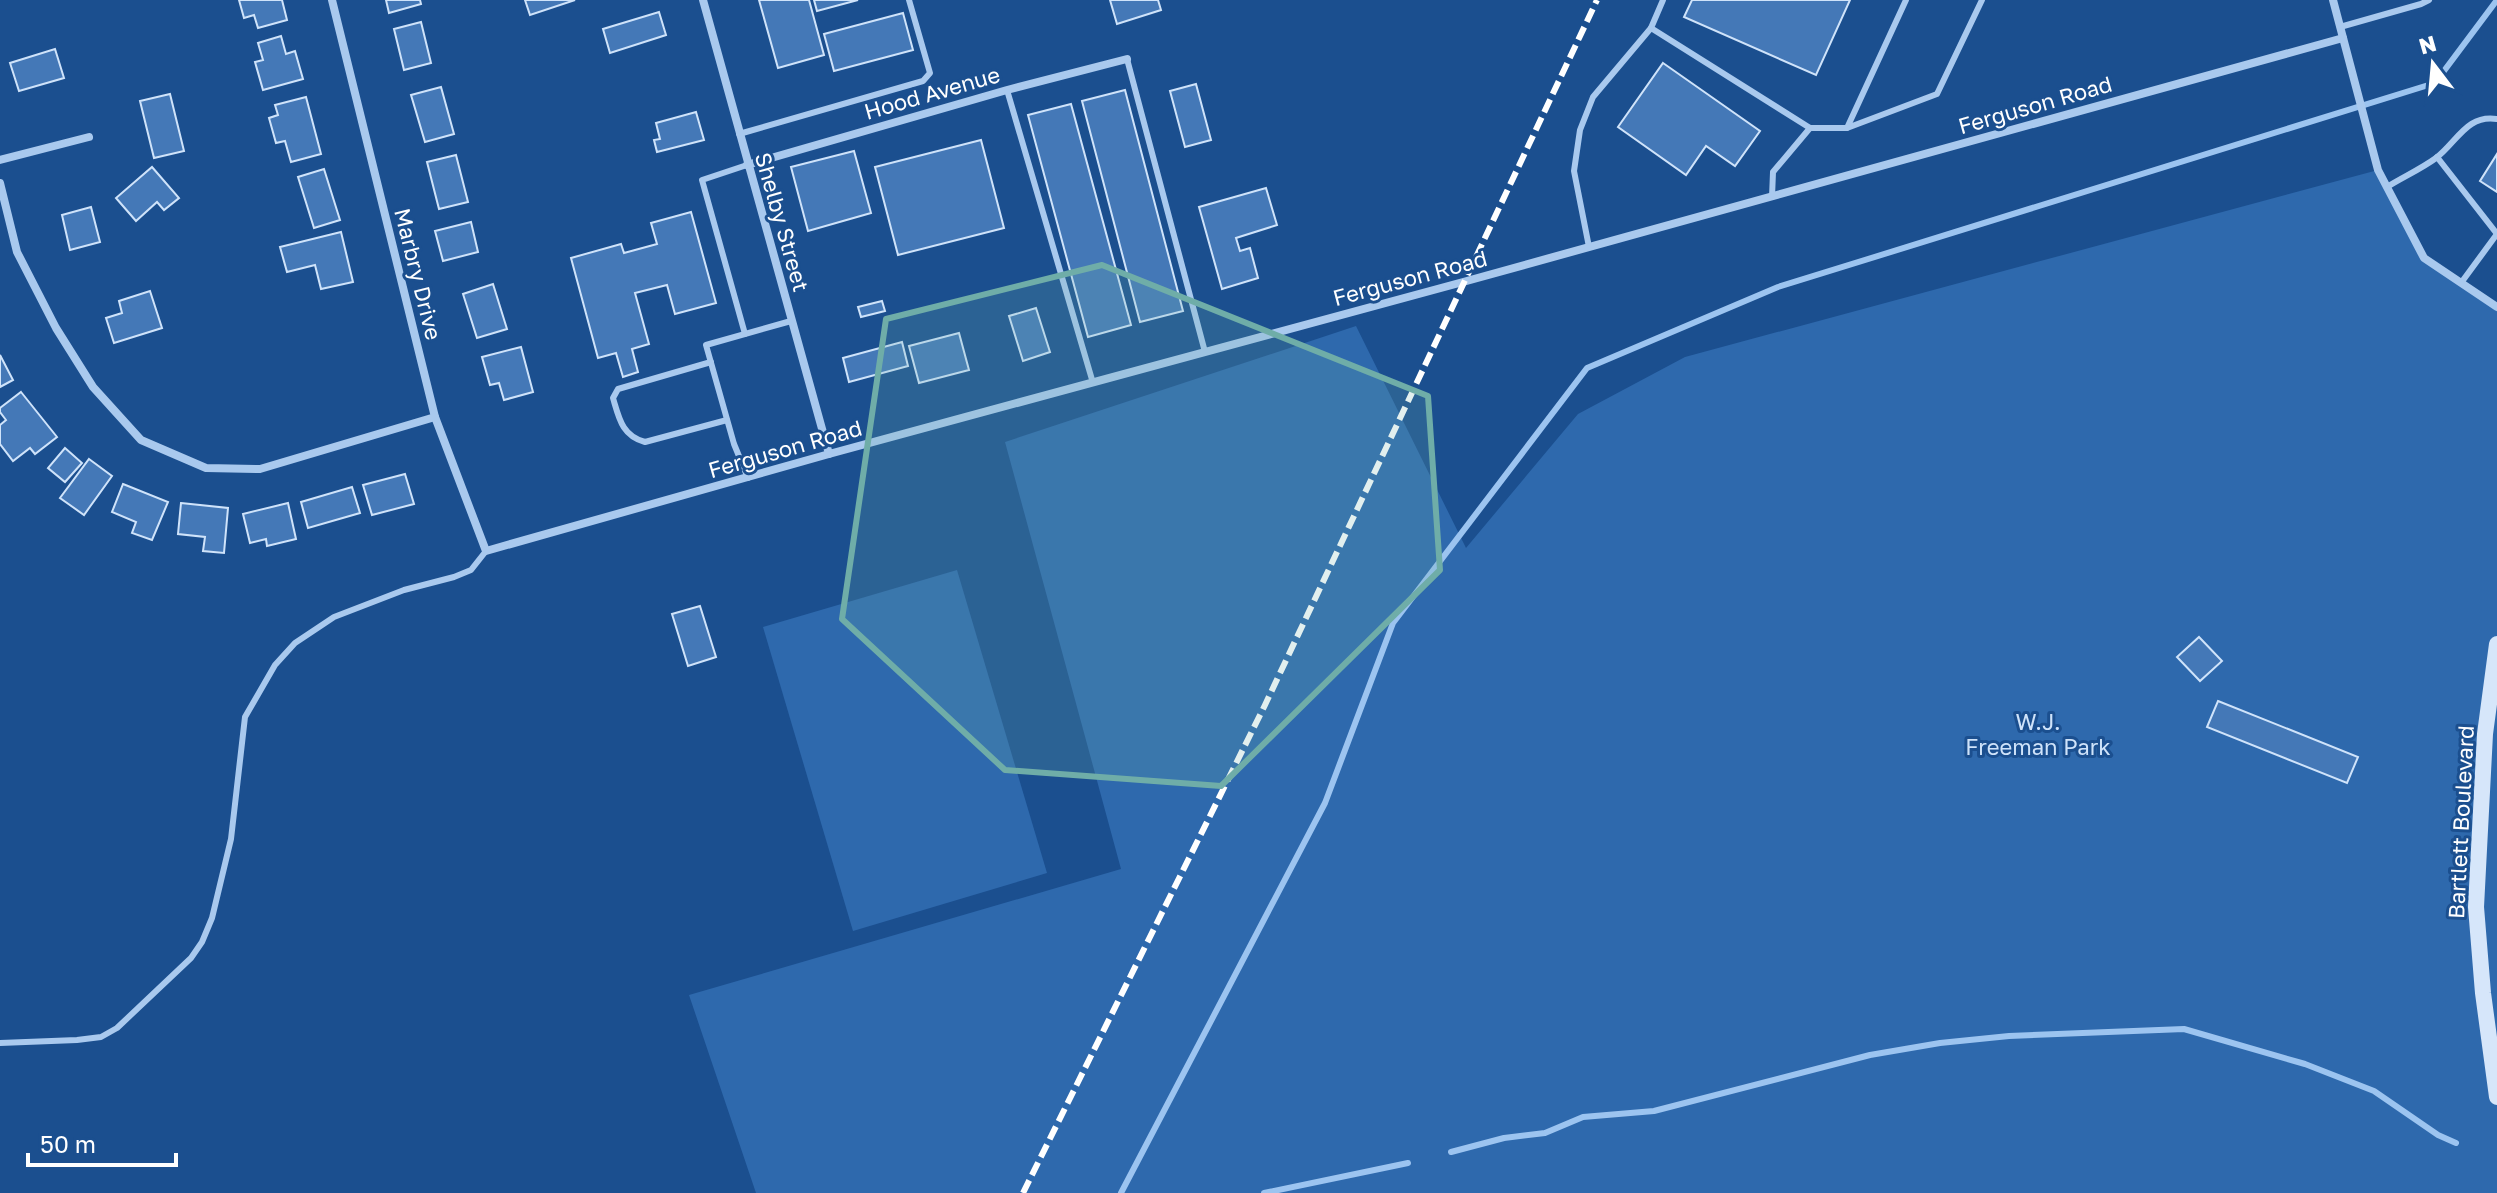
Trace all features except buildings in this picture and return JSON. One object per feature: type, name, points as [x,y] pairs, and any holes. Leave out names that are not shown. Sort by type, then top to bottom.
[{"type":"main road","name":"Bartlett Boulevard","points":[[2497,644],[2485,734],[2476,907],[2483,993],[2497,1097]]},
{"type":"street","name":"Marbry Drive","points":[[332,0],[435,417],[486,551]]},
{"type":"street","name":"Shelby Street","points":[[703,0],[829,454]]},
{"type":"street","points":[[2333,0],[2378,170],[2424,258],[2497,307]]},
{"type":"street","name":"Ferguson Road","points":[[486,551],[2343,38]]},
{"type":"street","name":"Hood Avenue","points":[[747,165],[1127,59]]},
{"type":"street","points":[[0,160],[89,137]]},
{"type":"street","points":[[0,183],[17,252],[56,328],[93,387],[141,440],[206,468],[260,469],[435,417]]},
{"type":"lane","points":[[739,134],[923,81],[930,73],[909,0]]},
{"type":"lane","points":[[1589,247],[1574,171],[1580,130],[1593,97],[1651,28],[1663,0]]},
{"type":"lane","points":[[1847,128],[1906,0]]},
{"type":"lane","points":[[1651,28],[1810,128],[1847,128],[1937,94],[1982,0]]},
{"type":"lane","points":[[2340,27],[2429,0]]},
{"type":"lane","points":[[1127,59],[1205,352]]},
{"type":"lane","points":[[1007,90],[1093,383]]},
{"type":"lane","points":[[2387,187],[2437,157],[2470,123],[2487,117],[2497,119]]},
{"type":"lane","points":[[1772,197],[1773,172],[1810,128]]},
{"type":"lane","points":[[2437,157],[2497,234],[2461,283]]},
{"type":"lane","points":[[745,334],[702,180],[747,165]]},
{"type":"lane","points":[[748,478],[727,420],[706,345],[791,321]]},
{"type":"lane","points":[[711,362],[618,389],[613,398],[622,427],[633,439],[645,442],[727,420]]},
{"type":"lane","points":[[0,1043],[101,1037],[117,1028],[191,958],[212,918],[231,839],[245,717],[275,665],[295,643],[334,617],[404,590],[471,570],[486,551]]},
{"type":"highlighted area","points":[[1102,265],[1428,396],[1440,570],[1221,786],[1005,770],[842,619],[886,319]]},
{"type":"green space","name":"W.J. Freeman Park","points":[[2378,170],[2424,258],[2497,307],[2497,1193],[756,1193],[689,995],[1121,869],[1005,442],[1356,326],[1466,548],[1578,414],[1685,357]]},
{"type":"green space","points":[[957,570],[1047,873],[853,931],[763,627]]},
{"type":"waterway","points":[[1121,1193],[1325,803],[1393,623],[1587,368],[1778,287],[2435,83],[2497,0]]},
{"type":"waterway","points":[[1451,1152],[1504,1138],[1545,1133],[1583,1117],[1654,1111],[1870,1055],[1940,1043],[2009,1036],[2184,1029],[2305,1064],[2374,1091],[2438,1135],[2456,1143]]},
{"type":"waterway","points":[[1264,1193],[1408,1163]]},
{"type":"railway","points":[[1023,1193],[1265,705],[1597,0]]}]
